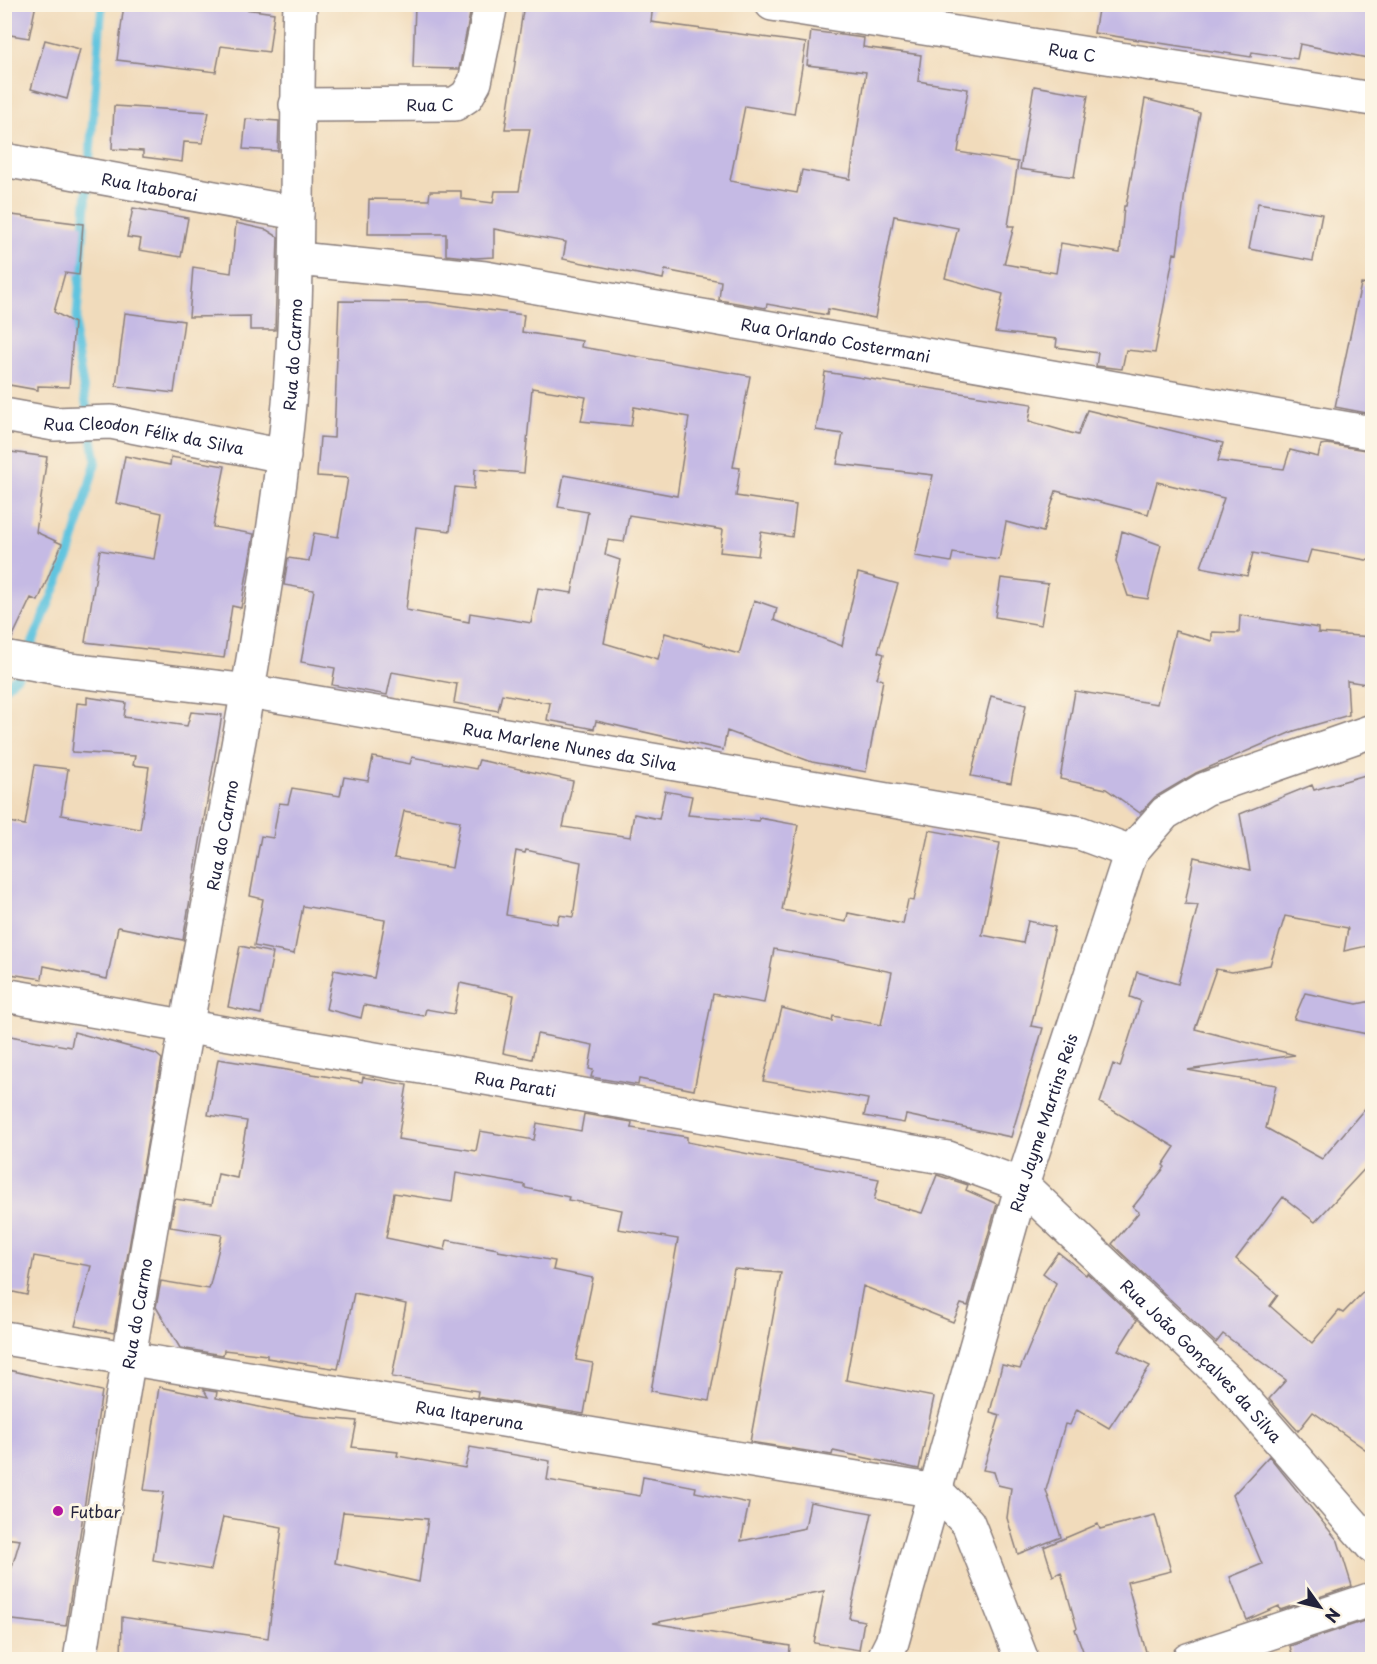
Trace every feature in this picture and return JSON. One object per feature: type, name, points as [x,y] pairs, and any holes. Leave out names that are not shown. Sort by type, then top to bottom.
[{"type":"street","name":"Rua do Carmo","points":[[80,1659],[127,1357],[248,691],[284,456],[298,260],[296,105],[300,4]]},
{"type":"street","name":"Rua C","points":[[296,105],[454,104],[466,96],[475,82],[491,4]]},
{"type":"street","name":"Rua C","points":[[772,4],[1372,99]]},
{"type":"street","name":"Rua Itaborai","points":[[4,160],[297,213]]},
{"type":"street","name":"Rua Orlando Costermani","points":[[298,260],[485,278],[1372,433]]},
{"type":"street","name":"Rua Cleodon Félix da Silva","points":[[4,415],[54,424],[111,422],[284,456]]},
{"type":"street","name":"Rua Marlene Nunes da Silva","points":[[4,658],[69,670],[248,691],[1080,832],[1131,852]]},
{"type":"street","name":"Rua Jayme Martins Reis","points":[[883,1659],[892,1642],[1022,1185],[1131,852],[1165,813],[1205,789],[1372,731]]},
{"type":"street","name":"Rua Parati","points":[[4,994],[948,1158],[1022,1185]]},
{"type":"street","name":"Rua João Gonçalves da Silva","points":[[1022,1185],[1226,1379],[1372,1546]]},
{"type":"street","name":"Rua Itaperuna","points":[[4,1338],[936,1491]]},
{"type":"street","points":[[936,1491],[968,1523],[1022,1659]]},
{"type":"street","points":[[1188,1659],[1372,1599]]},
{"type":"building","points":[[4,4],[36,4],[29,38],[4,34]]},
{"type":"building","points":[[124,4],[246,4],[245,9],[274,13],[269,52],[221,46],[216,72],[117,60]]},
{"type":"building","points":[[415,4],[472,4],[459,69],[413,68]]},
{"type":"building","points":[[524,4],[653,4],[651,22],[806,43],[794,114],[745,106],[730,181],[797,193],[802,170],[850,179],[866,72],[807,65],[811,31],[864,38],[863,47],[921,55],[918,81],[968,89],[958,152],[1018,162],[1008,226],[1014,226],[1004,264],[1056,273],[1061,243],[1120,253],[1124,206],[1126,206],[1145,99],[1200,113],[1185,192],[1177,254],[1174,253],[1155,353],[1126,350],[1122,369],[1096,366],[1098,353],[1056,347],[1057,339],[995,332],[1003,294],[945,278],[958,228],[894,216],[875,318],[828,309],[827,315],[767,304],[766,308],[719,300],[721,281],[665,270],[663,279],[563,259],[566,242],[494,229],[494,257],[475,258],[446,255],[446,234],[368,234],[369,199],[429,200],[430,191],[461,191],[461,199],[493,203],[495,191],[519,191],[530,129],[505,129]]},
{"type":"building","points":[[1099,4],[1372,4],[1372,59],[1300,44],[1297,59],[1252,52],[1251,57],[1094,33]]},
{"type":"building","points":[[45,40],[80,49],[67,99],[31,89]]},
{"type":"building","points":[[1034,86],[1088,95],[1074,177],[1020,169]]},
{"type":"building","points":[[114,106],[209,112],[203,143],[184,142],[182,162],[143,157],[143,151],[112,149]]},
{"type":"building","points":[[246,119],[279,121],[278,151],[243,149]]},
{"type":"building","points":[[1258,203],[1322,214],[1313,261],[1249,249]]},
{"type":"building","points":[[133,208],[188,218],[181,257],[139,250],[141,239],[127,237]]},
{"type":"building","points":[[4,214],[83,224],[79,275],[65,273],[54,312],[74,323],[69,387],[38,386],[38,390],[4,384]]},
{"type":"building","points":[[236,223],[267,230],[278,237],[275,330],[250,330],[250,316],[189,317],[193,267],[231,273]]},
{"type":"building","points":[[1361,284],[1372,285],[1372,414],[1335,407]]},
{"type":"building","points":[[339,301],[428,302],[524,315],[522,332],[582,341],[581,347],[750,376],[733,467],[740,468],[736,496],[796,505],[792,537],[761,532],[758,556],[720,552],[723,530],[629,515],[624,542],[608,540],[605,555],[620,560],[604,643],[658,659],[665,633],[739,654],[754,600],[777,608],[774,620],[842,646],[858,573],[898,584],[878,652],[884,654],[877,678],[883,680],[866,772],[812,762],[727,731],[723,750],[596,721],[594,729],[547,720],[550,703],[502,694],[498,711],[454,703],[457,684],[392,672],[387,695],[332,685],[335,668],[301,662],[314,590],[284,585],[288,558],[309,561],[314,533],[338,537],[348,478],[317,476],[320,437],[334,438]],"holes":[[[532,388],[586,397],[581,421],[631,426],[634,407],[689,417],[677,496],[564,475],[558,507],[588,512],[572,593],[538,588],[531,623],[470,613],[469,622],[406,610],[416,527],[450,531],[455,487],[474,489],[475,469],[524,473]]]},
{"type":"building","points":[[125,313],[184,321],[174,393],[116,386]]},
{"type":"building","points":[[825,372],[1032,404],[1029,421],[1078,435],[1087,410],[1223,443],[1218,461],[1284,469],[1290,450],[1318,457],[1321,445],[1327,444],[1372,451],[1372,561],[1311,550],[1307,563],[1253,553],[1247,576],[1201,567],[1224,498],[1157,482],[1148,514],[1056,491],[1043,532],[1006,522],[999,560],[953,553],[951,562],[915,556],[933,475],[837,464],[843,434],[816,430]]},
{"type":"building","points":[[4,451],[47,457],[36,532],[62,544],[38,601],[31,598],[11,640],[4,640]]},
{"type":"building","points":[[125,456],[170,465],[171,457],[225,466],[213,527],[254,534],[241,608],[232,606],[224,658],[85,642],[100,550],[154,559],[162,513],[116,503]]},
{"type":"building","points":[[1122,531],[1161,545],[1148,599],[1128,596],[1116,561]]},
{"type":"building","points":[[1001,578],[1048,584],[1041,625],[995,617]]},
{"type":"building","points":[[1240,615],[1318,628],[1318,633],[1372,637],[1366,684],[1347,681],[1349,715],[1294,731],[1196,773],[1155,797],[1140,813],[1106,789],[1060,779],[1075,691],[1157,704],[1175,631],[1212,641],[1212,632],[1239,633]]},
{"type":"building","points":[[991,696],[1026,705],[1011,783],[971,776]]},
{"type":"building","points":[[87,697],[126,703],[124,717],[187,726],[191,712],[222,715],[183,940],[118,927],[107,979],[44,966],[42,979],[4,973],[4,821],[25,825],[35,765],[68,769],[61,815],[140,829],[149,767],[133,765],[135,756],[72,752],[77,703],[87,704]]},
{"type":"building","points":[[373,757],[410,764],[412,757],[476,769],[479,760],[573,781],[563,827],[630,837],[634,814],[659,819],[665,791],[692,796],[688,815],[759,821],[759,818],[798,825],[782,910],[846,922],[848,913],[903,924],[908,900],[914,901],[929,830],[1000,843],[982,935],[1023,943],[1028,921],[1055,927],[1031,1026],[1043,1028],[1011,1137],[906,1115],[904,1123],[864,1116],[868,1099],[763,1081],[782,1008],[832,1021],[833,1016],[881,1025],[892,972],[829,959],[774,949],[764,1003],[713,994],[694,1090],[639,1079],[638,1085],[591,1077],[593,1070],[589,1069],[593,1045],[537,1034],[532,1059],[503,1053],[514,995],[460,983],[454,1014],[426,1009],[424,1016],[364,1005],[361,1018],[326,1009],[334,970],[374,978],[385,920],[303,906],[294,954],[254,946],[263,899],[250,896],[261,836],[273,838],[279,803],[288,804],[292,788],[340,796],[344,777],[368,781]],"holes":[[[404,811],[460,821],[452,868],[394,858]],[[526,850],[581,862],[573,917],[559,915],[557,924],[506,915],[516,851],[525,853]]]},
{"type":"building","points":[[1372,773],[1372,945],[1344,951],[1348,928],[1285,916],[1270,965],[1232,972],[1216,969],[1195,1029],[1295,1055],[1187,1070],[1276,1085],[1266,1128],[1322,1159],[1372,1100],[1372,1161],[1315,1222],[1283,1197],[1236,1259],[1278,1295],[1270,1306],[1312,1343],[1339,1311],[1343,1313],[1372,1283],[1372,1454],[1313,1412],[1298,1431],[1269,1399],[1286,1380],[1223,1334],[1216,1343],[1112,1244],[1139,1212],[1133,1207],[1165,1167],[1163,1165],[1175,1147],[1100,1103],[1113,1064],[1120,1067],[1141,1001],[1130,997],[1137,972],[1178,984],[1198,905],[1185,904],[1194,857],[1250,870],[1240,814],[1312,785],[1314,790]]},
{"type":"building","points":[[240,946],[273,953],[261,1014],[228,1007]]},
{"type":"building","points":[[1305,993],[1357,1004],[1372,1001],[1372,1035],[1294,1019]]},
{"type":"building","points":[[74,1032],[156,1054],[162,1059],[114,1333],[75,1326],[91,1266],[34,1256],[27,1295],[4,1290],[4,1035],[71,1047]]},
{"type":"building","points":[[218,1059],[362,1082],[363,1077],[407,1085],[398,1139],[476,1151],[480,1131],[534,1140],[537,1123],[581,1131],[584,1114],[632,1122],[631,1128],[687,1137],[687,1142],[879,1179],[874,1200],[922,1213],[937,1175],[968,1185],[966,1190],[997,1204],[968,1306],[961,1304],[953,1322],[863,1286],[846,1380],[934,1397],[919,1469],[833,1451],[832,1455],[750,1442],[781,1273],[734,1269],[709,1401],[651,1391],[678,1239],[618,1229],[622,1210],[568,1200],[569,1197],[525,1188],[525,1185],[456,1173],[452,1202],[394,1193],[386,1238],[445,1250],[447,1240],[498,1249],[498,1251],[555,1261],[553,1270],[593,1278],[576,1360],[593,1363],[584,1414],[477,1397],[478,1391],[392,1377],[406,1304],[354,1293],[338,1369],[267,1358],[267,1355],[224,1350],[223,1355],[180,1348],[156,1307],[161,1281],[209,1289],[222,1235],[170,1227],[175,1199],[212,1204],[218,1174],[237,1178],[247,1121],[208,1115]]},
{"type":"building","points":[[1058,1252],[1086,1275],[1087,1273],[1137,1320],[1118,1350],[1150,1366],[1109,1428],[1077,1409],[1070,1425],[1065,1424],[1046,1490],[1061,1537],[1018,1554],[1007,1518],[1011,1488],[998,1485],[994,1472],[983,1470],[1000,1415],[990,1412],[1002,1365],[1020,1369],[1056,1283],[1043,1273]]},
{"type":"building","points":[[4,1369],[102,1391],[66,1626],[4,1619],[4,1593],[20,1540],[4,1538]]},
{"type":"building","points":[[159,1387],[208,1397],[204,1390],[217,1392],[216,1398],[303,1416],[357,1421],[352,1447],[398,1452],[397,1456],[465,1468],[470,1447],[550,1461],[547,1480],[640,1496],[643,1477],[696,1487],[695,1492],[749,1503],[741,1541],[805,1528],[810,1502],[872,1513],[849,1618],[864,1621],[859,1650],[814,1643],[824,1591],[653,1623],[790,1646],[789,1659],[121,1659],[122,1617],[268,1638],[282,1527],[223,1517],[211,1570],[153,1560],[164,1492],[144,1490]],"holes":[[[343,1512],[428,1519],[419,1582],[335,1563]]]},
{"type":"building","points":[[1269,1456],[1338,1541],[1352,1586],[1280,1610],[1279,1606],[1247,1620],[1230,1577],[1262,1564],[1233,1495]]},
{"type":"building","points":[[1155,1515],[1171,1571],[1127,1582],[1148,1659],[1086,1659],[1075,1629],[1077,1628],[1061,1572],[1053,1576],[1044,1547],[1098,1524],[1100,1529]]},
{"type":"building","points":[[1367,1620],[1372,1634],[1372,1659],[1293,1659],[1290,1646]]},
{"type":"waterway","points":[[27,656],[70,553],[96,461],[75,340],[102,4]]},
{"type":"waterway","points":[[4,688],[18,676],[22,669]]},
{"type":"place","name":"Futbar","points":[[58,1511]]}]
